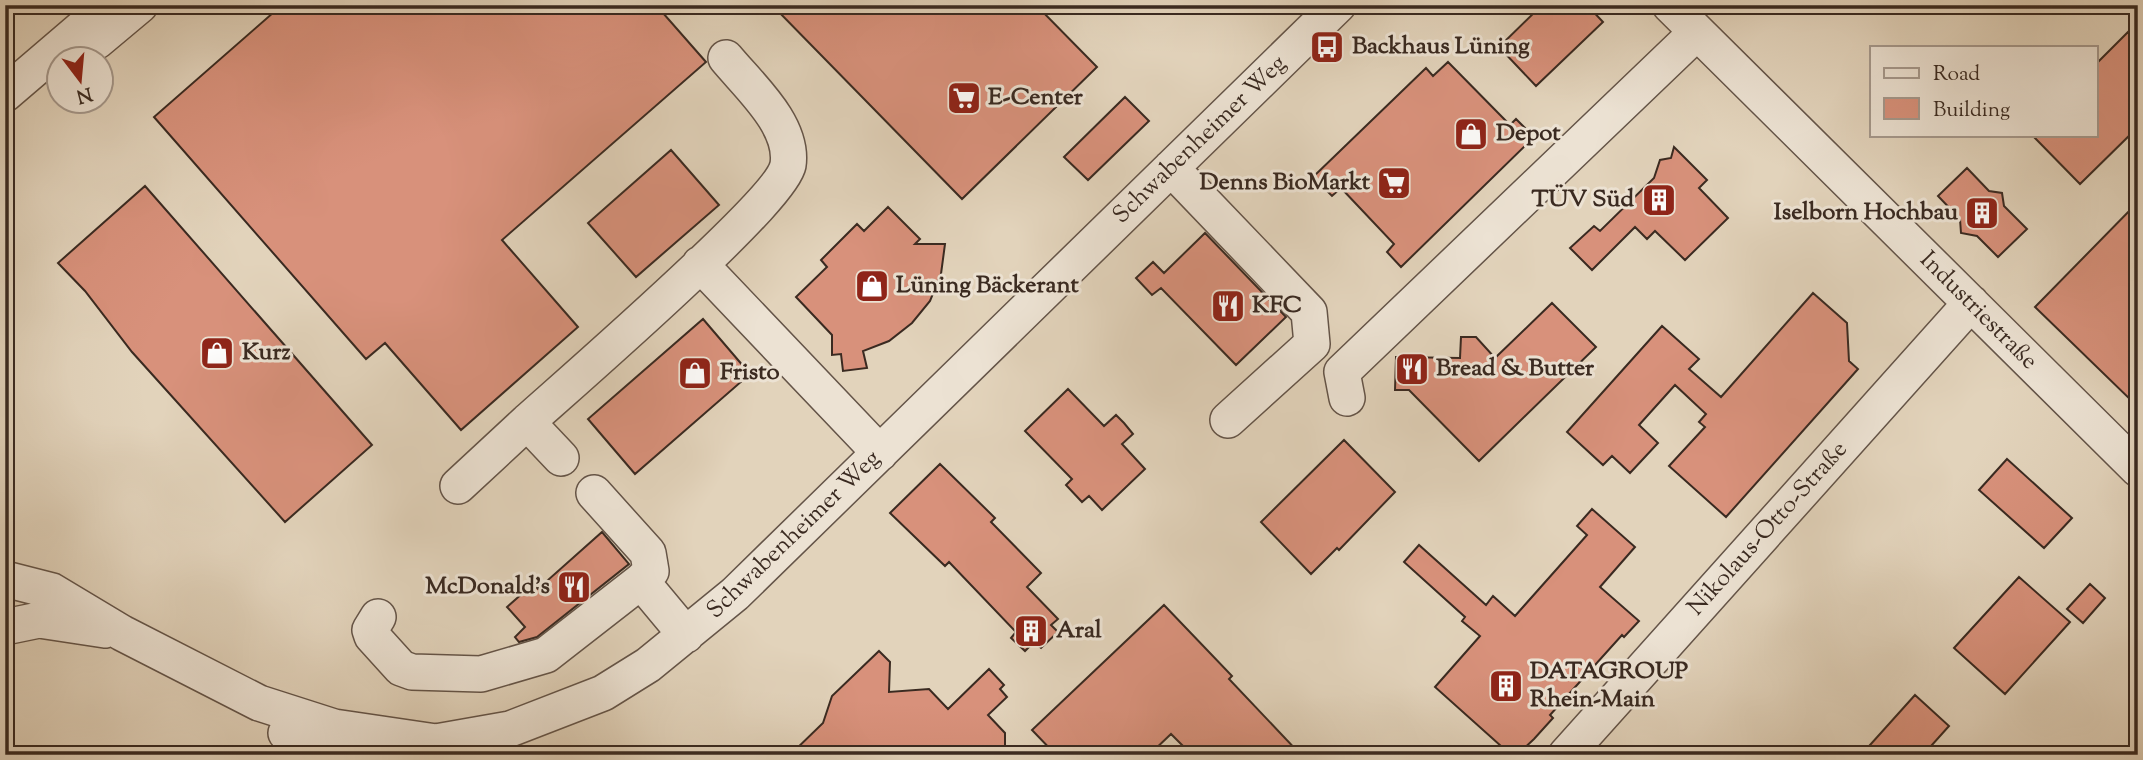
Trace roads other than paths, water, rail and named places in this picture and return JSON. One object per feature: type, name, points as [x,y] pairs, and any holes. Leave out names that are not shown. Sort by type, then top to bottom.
[{"type":"street","name":"Schwabenheimer Weg","points":[[5,579],[52,591],[122,633],[258,703],[334,727],[436,748],[510,729],[592,698],[648,665],[735,594],[1338,5]]},
{"type":"street","name":"Industriestraße","points":[[1670,5],[2138,469]]},
{"type":"street","points":[[88,46],[124,8]]},
{"type":"street","points":[[5,94],[124,8]]},
{"type":"street","points":[[1347,398],[1342,372],[1697,32]]},
{"type":"street","points":[[458,486],[700,264],[775,188],[788,166],[784,132],[726,58]]},
{"type":"street","points":[[5,118],[46,84]]},
{"type":"street","points":[[1171,168],[1309,312],[1312,345],[1228,420]]},
{"type":"street","points":[[700,264],[880,453]]},
{"type":"street","name":"Nikolaus-Otto-Straße","points":[[1566,755],[1971,303]]},
{"type":"street","points":[[527,422],[561,458]]},
{"type":"street","points":[[378,617],[372,624],[372,636],[401,668],[426,675],[481,674],[546,655],[651,571],[648,553],[594,493]]},
{"type":"street","points":[[641,581],[686,635]]},
{"type":"street","name":"Schwabenheimer Weg","points":[[5,594],[34,598],[122,633]]},
{"type":"street","name":"Schwabenheimer Weg","points":[[5,627],[39,620],[122,633]]},
{"type":"street","points":[[122,633],[146,659],[243,717],[337,755]]},
{"type":"place","name":"Backhaus Lüning","points":[[1327,47]]},
{"type":"place","name":"E-Center","points":[[964,98]]},
{"type":"place","name":"Depot","points":[[1471,134]]},
{"type":"place","name":"Denns BioMarkt","points":[[1394,183]]},
{"type":"place","name":"TÜV Süd","points":[[1659,200]]},
{"type":"place","name":"Iselborn Hochbau","points":[[1982,213]]},
{"type":"place","name":"Lüning Bäckerant","points":[[872,286]]},
{"type":"place","name":"KFC","points":[[1228,306]]},
{"type":"place","name":"Kurz","points":[[217,353]]},
{"type":"place","name":"Bread & Butter","points":[[1412,369]]},
{"type":"place","name":"Fristo","points":[[695,373]]},
{"type":"place","name":"McDonald's","points":[[574,587]]},
{"type":"place","name":"Aral","points":[[1031,631]]},
{"type":"place","name":"DATAGROUP Rhein-Main","points":[[1506,686]]}]
